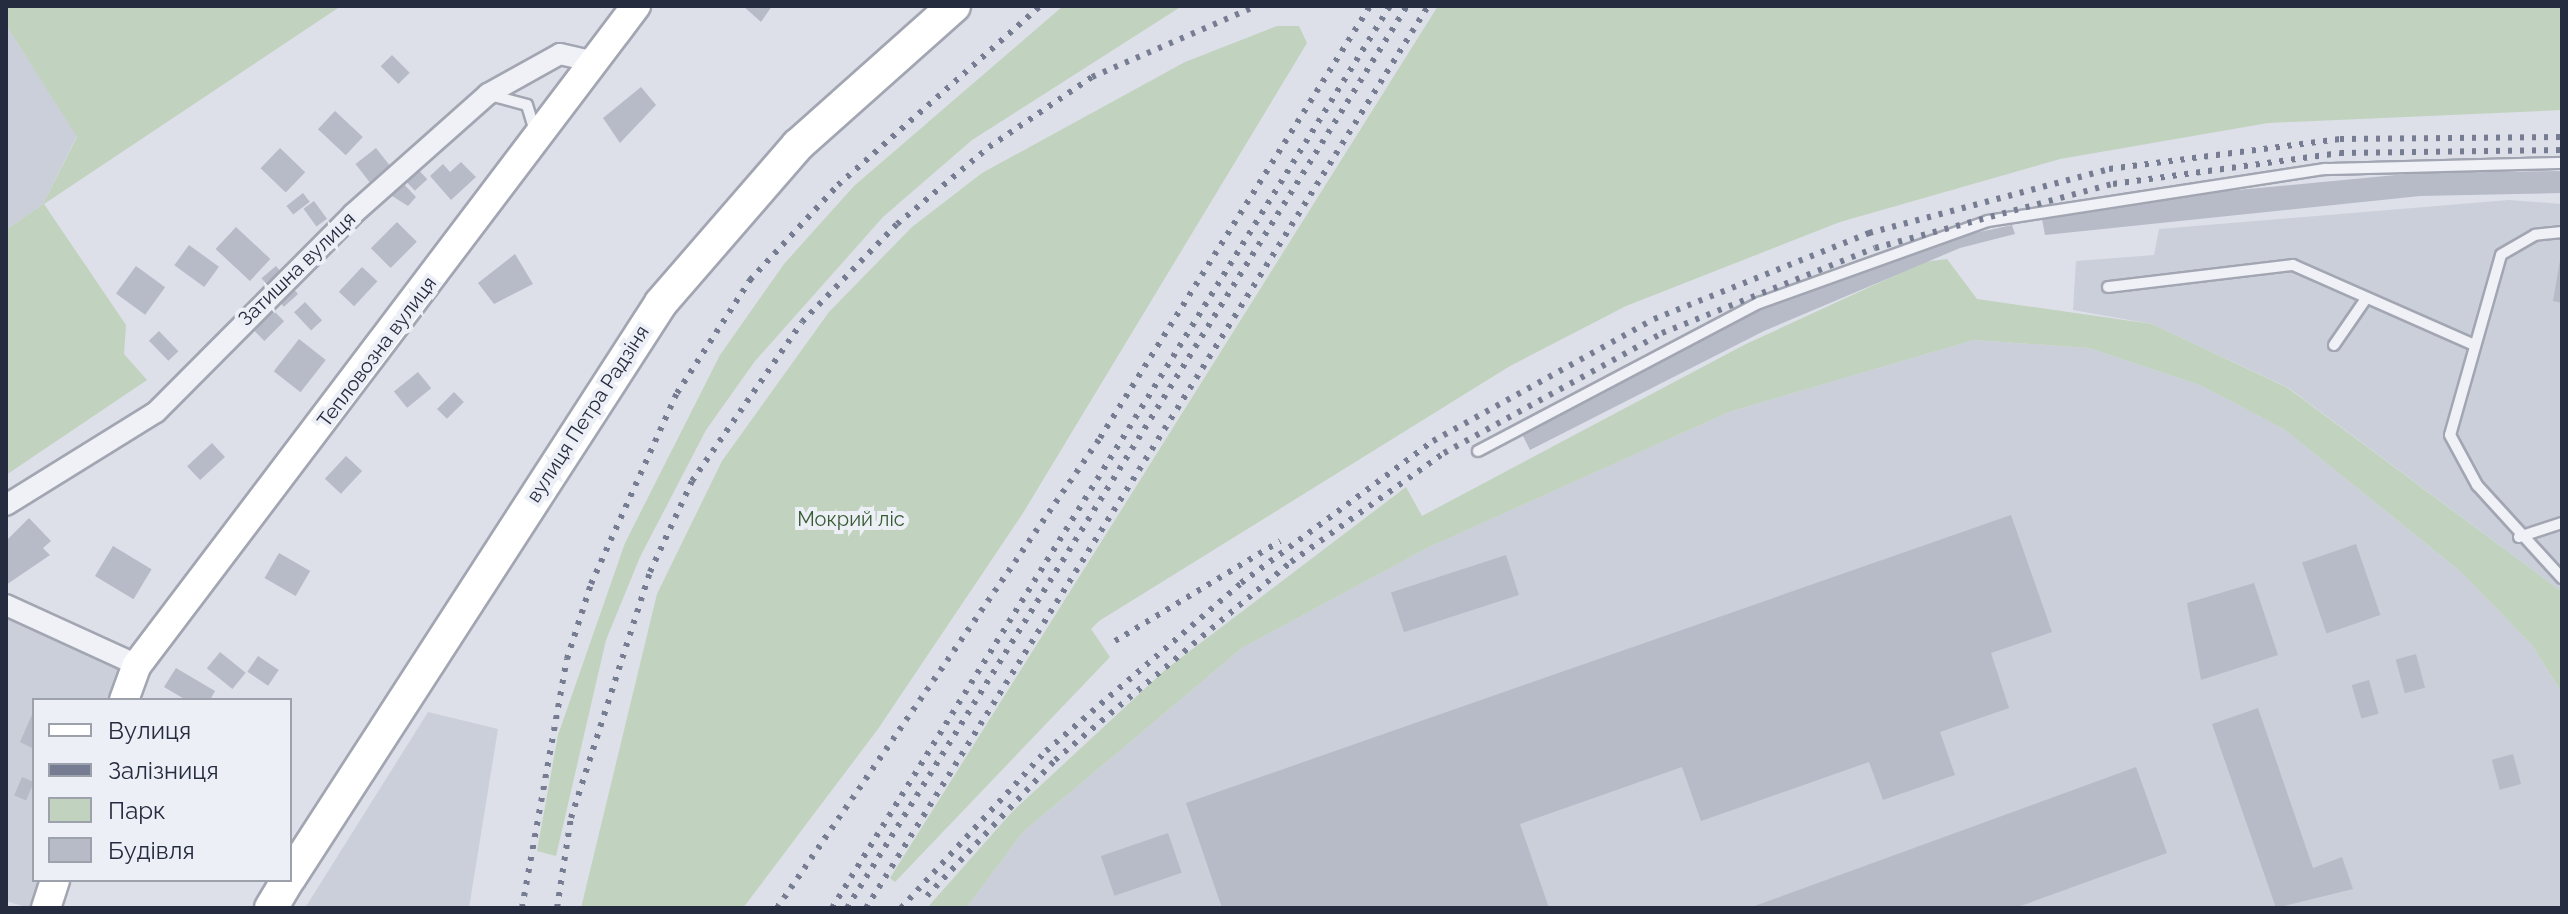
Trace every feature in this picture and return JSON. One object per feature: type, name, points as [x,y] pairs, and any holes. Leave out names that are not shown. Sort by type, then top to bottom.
[{"type":"main road","name":"вулиця Петра Радзіня","points":[[292,874],[661,303],[798,145],[954,6]]},
{"type":"main road","name":"вулиця Петра Радзіня","points":[[271,908],[287,882]]},
{"type":"street","name":"Тепловозна вулиця","points":[[125,698],[137,665],[636,6]]},
{"type":"street","name":"Затишна вулиця","points":[[6,505],[156,412],[353,214],[488,94],[560,54],[596,62]]},
{"type":"street","points":[[6,605],[137,665]]},
{"type":"street","points":[[46,908],[54,882]]},
{"type":"lane","points":[[488,94],[527,105],[538,139]]},
{"type":"lane","points":[[1478,451],[1759,303],[1988,221],[2325,169],[2562,163]]},
{"type":"lane","points":[[2562,232],[2535,235],[2501,255],[2472,344],[2450,435],[2477,485],[2519,537],[2562,578]]},
{"type":"lane","points":[[2108,287],[2293,265],[2365,300],[2472,344]]},
{"type":"lane","points":[[2334,345],[2365,300]]},
{"type":"lane","points":[[2519,537],[2562,523]]},
{"type":"shaded area","points":[[6,25],[77,136],[43,204],[6,230]]},
{"type":"shaded area","points":[[2509,200],[2562,204],[2562,592],[2289,388],[2152,324],[2073,310],[2076,261],[2154,255],[2159,229]]},
{"type":"shaded area","points":[[1974,340],[2089,348],[2200,385],[2284,429],[2460,571],[2532,645],[2562,693],[2562,908],[966,908],[1023,832],[1242,648],[1427,548],[1729,412]]},
{"type":"shaded area","points":[[6,618],[123,667],[110,698],[32,698],[32,882],[38,882],[29,908],[6,901]]},
{"type":"shaded area","points":[[428,712],[498,729],[469,908],[305,908]]},
{"type":"green space","points":[[6,6],[341,6],[44,204],[126,325],[124,354],[147,380],[6,475],[6,230],[43,204],[77,137],[6,25]]},
{"type":"green space","points":[[1063,6],[1182,6],[972,140],[883,217],[755,361],[706,430],[640,557],[606,640],[556,856],[537,851],[558,735],[625,543],[720,355],[784,264],[854,186]]},
{"type":"green space","points":[[1438,6],[2562,6],[2562,110],[2268,123],[2060,159],[1840,222],[1626,306],[1510,366],[1099,621],[1091,629],[1110,657],[895,882],[890,878]]},
{"type":"green space","name":"Мокрий ліс","points":[[1277,26],[1299,26],[1307,43],[1023,513],[878,729],[743,908],[581,908],[657,594],[722,461],[829,312],[912,227],[982,173],[1185,62]]},
{"type":"green space","points":[[1947,259],[1977,299],[2152,324],[2288,388],[2562,592],[2562,693],[2532,645],[2460,571],[2284,429],[2200,385],[2089,348],[1974,340],[1729,412],[1427,548],[1242,648],[1023,832],[966,908],[927,908],[1012,812],[1165,670],[1406,487],[1422,516],[1744,345],[1924,262]]},
{"type":"building","points":[[743,6],[772,6],[761,22]]},
{"type":"building","points":[[392,55],[410,73],[398,84],[381,66]]},
{"type":"building","points":[[641,87],[656,105],[620,143],[603,118]]},
{"type":"building","points":[[335,111],[363,137],[346,155],[318,129]]},
{"type":"building","points":[[280,148],[305,172],[286,192],[261,168]]},
{"type":"building","points":[[376,148],[390,166],[370,182],[356,164]]},
{"type":"building","points":[[461,162],[476,177],[451,200],[430,176],[443,164],[450,172]]},
{"type":"building","points":[[415,166],[427,179],[415,191],[403,178]]},
{"type":"building","points":[[2562,171],[2562,193],[2420,196],[2045,235],[2042,219],[2216,192],[2417,173]]},
{"type":"building","points":[[399,179],[416,197],[408,206],[384,191]]},
{"type":"building","points":[[303,193],[310,202],[293,215],[286,206]]},
{"type":"building","points":[[314,201],[327,219],[316,226],[303,209]]},
{"type":"building","points":[[397,222],[417,242],[391,268],[371,248]]},
{"type":"building","points":[[2012,225],[2015,234],[1960,248],[1764,331],[1530,450],[1522,434],[1756,312],[1961,236]]},
{"type":"building","points":[[236,227],[270,259],[250,281],[216,249]]},
{"type":"building","points":[[189,245],[219,267],[204,287],[174,265]]},
{"type":"building","points":[[515,254],[533,284],[494,304],[478,283]]},
{"type":"building","points":[[2562,260],[2562,303],[2553,301]]},
{"type":"building","points":[[136,266],[165,287],[145,315],[116,294]]},
{"type":"building","points":[[276,266],[281,272],[267,284],[261,278]]},
{"type":"building","points":[[362,267],[377,281],[354,306],[339,292]]},
{"type":"building","points":[[290,285],[298,294],[284,307],[276,298]]},
{"type":"building","points":[[305,302],[322,320],[311,331],[294,312]]},
{"type":"building","points":[[270,307],[284,321],[264,341],[250,327]]},
{"type":"building","points":[[159,331],[178,351],[168,361],[149,341]]},
{"type":"building","points":[[299,339],[326,360],[301,392],[274,371]]},
{"type":"building","points":[[418,372],[431,388],[407,408],[394,392]]},
{"type":"building","points":[[454,392],[464,402],[447,419],[437,409]]},
{"type":"building","points":[[212,443],[225,457],[200,480],[187,466]]},
{"type":"building","points":[[346,456],[362,471],[341,494],[325,479]]},
{"type":"building","points":[[2011,515],[2052,632],[1991,653],[2009,708],[1940,732],[1955,775],[1883,800],[1869,762],[1701,821],[1682,767],[1520,824],[1549,908],[1222,908],[1186,803]]},
{"type":"building","points":[[29,518],[51,541],[43,548],[50,555],[6,585],[6,541]]},
{"type":"building","points":[[2356,544],[2380,615],[2327,633],[2302,563]]},
{"type":"building","points":[[113,546],[152,569],[134,599],[95,576]]},
{"type":"building","points":[[279,553],[310,571],[296,596],[264,578]]},
{"type":"building","points":[[1506,555],[1519,595],[1404,632],[1391,592]]},
{"type":"building","points":[[2254,583],[2278,655],[2201,680],[2187,603]]},
{"type":"building","points":[[220,652],[246,673],[232,689],[207,668]]},
{"type":"building","points":[[2416,654],[2425,688],[2405,693],[2396,659]]},
{"type":"building","points":[[258,656],[279,670],[268,686],[247,672]]},
{"type":"building","points":[[176,668],[215,691],[211,698],[183,698],[164,687]]},
{"type":"building","points":[[2369,680],[2379,714],[2361,719],[2352,685]]},
{"type":"building","points":[[2258,708],[2313,868],[2342,857],[2353,889],[2276,908],[2212,724]]},
{"type":"building","points":[[32,715],[32,748],[20,742]]},
{"type":"building","points":[[2513,754],[2521,784],[2500,790],[2492,760]]},
{"type":"building","points":[[2136,767],[2167,853],[2015,908],[1749,908]]},
{"type":"building","points":[[22,777],[32,781],[26,800],[14,795]]},
{"type":"building","points":[[1168,833],[1182,873],[1115,896],[1101,856]]},
{"type":"railway","points":[[522,908],[567,659],[591,584],[677,393],[750,280],[838,185],[1040,6]]},
{"type":"railway","points":[[557,908],[571,818],[650,572],[692,481],[802,322],[897,224],[989,147],[1092,77],[1256,6]]},
{"type":"railway","points":[[777,908],[1100,438],[1370,6]]},
{"type":"railway","points":[[832,908],[1390,6]]},
{"type":"railway","points":[[847,908],[1407,6]]},
{"type":"railway","points":[[866,908],[1428,6]]},
{"type":"railway","points":[[901,908],[1046,751],[1241,583],[1433,441],[1654,319],[1869,233],[2109,169],[2340,139],[2562,137]]},
{"type":"railway","points":[[927,896],[1055,760],[1291,562],[1444,453],[1662,333],[1875,248],[2113,184],[2340,153],[2562,150]]},
{"type":"railway","points":[[1115,641],[1280,541]]}]
